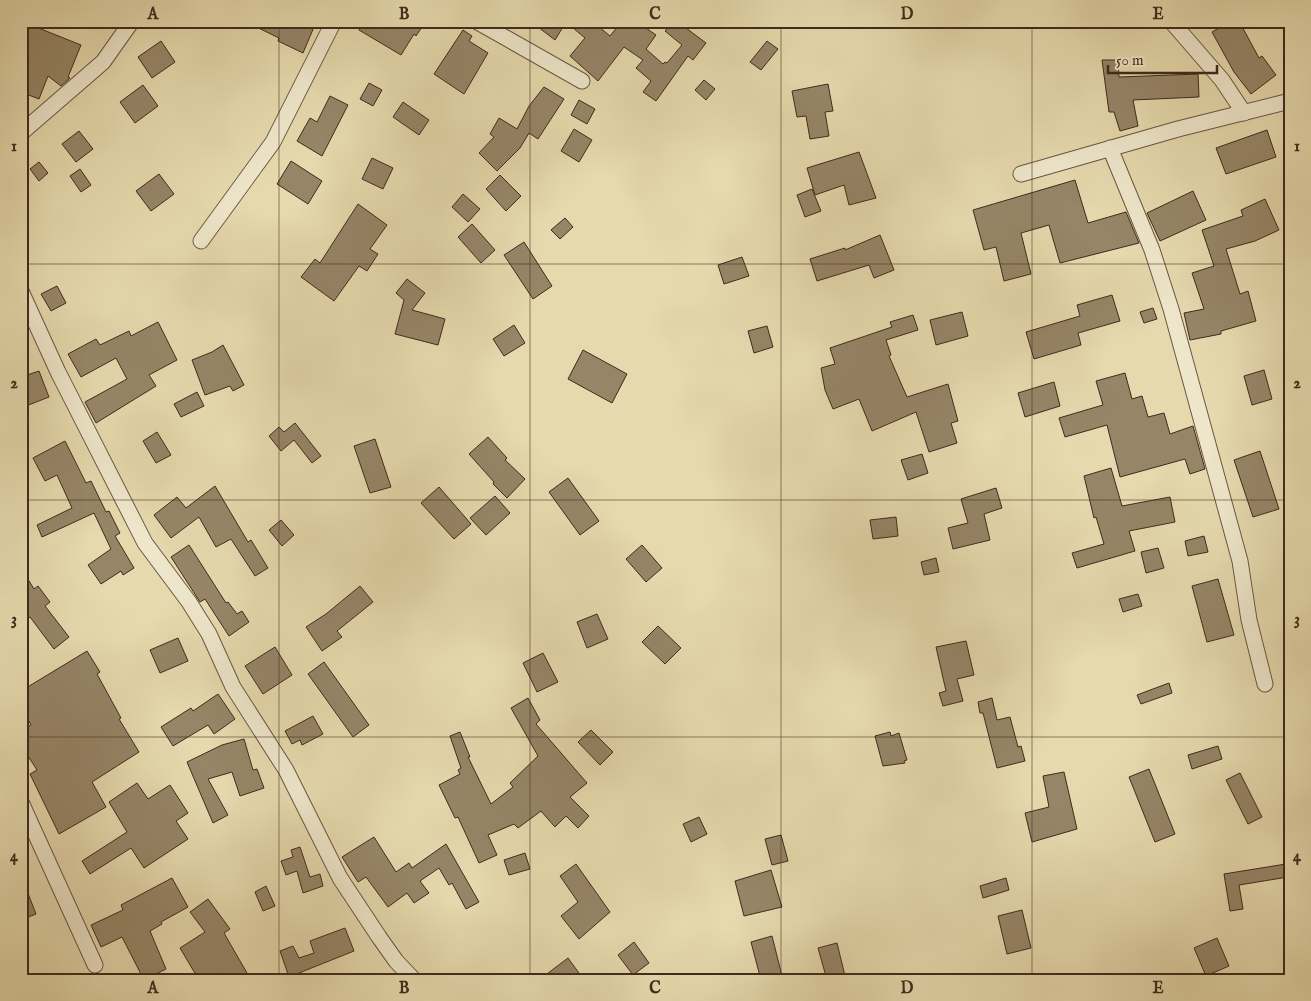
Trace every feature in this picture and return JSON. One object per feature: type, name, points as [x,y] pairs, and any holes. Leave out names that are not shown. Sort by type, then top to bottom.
[{"type":"street","points":[[21,133],[104,62],[132,21]]},
{"type":"street","points":[[201,240],[273,142],[334,21]]},
{"type":"street","points":[[476,21],[582,80]]},
{"type":"street","points":[[1171,21],[1222,80],[1244,113]]},
{"type":"street","points":[[1021,174],[1110,148],[1290,101]]},
{"type":"street","points":[[1110,148],[1152,250],[1171,309],[1240,561],[1249,620],[1265,684]]},
{"type":"street","points":[[21,292],[99,456],[145,543],[189,602],[209,634],[234,687],[286,770],[340,878],[396,961],[414,980]]},
{"type":"street","points":[[21,802],[95,965]]},
{"type":"building","points":[[21,21],[81,45],[68,77],[70,78],[61,86],[48,76],[39,99],[21,92]]},
{"type":"building","points":[[244,21],[302,21],[314,27],[303,53],[278,41],[279,38]]},
{"type":"building","points":[[364,21],[381,21],[395,29],[398,24],[394,21],[426,21],[416,36],[414,34],[401,55],[359,30]]},
{"type":"building","points":[[530,21],[592,21],[610,36],[622,21],[636,21],[656,35],[646,49],[663,64],[667,63],[682,45],[665,31],[674,21],[691,21],[686,28],[706,43],[693,60],[688,56],[656,101],[643,92],[651,81],[636,68],[643,60],[624,47],[598,81],[570,56],[585,38],[566,22],[555,40]]},
{"type":"building","points":[[1231,21],[1239,21],[1259,58],[1262,56],[1276,75],[1251,94],[1234,72],[1212,32]]},
{"type":"building","points":[[463,30],[472,36],[469,41],[488,53],[464,94],[434,74]]},
{"type":"building","points":[[161,41],[175,62],[152,78],[138,57]]},
{"type":"building","points":[[767,41],[778,49],[761,70],[750,62]]},
{"type":"building","points":[[1102,60],[1118,60],[1119,77],[1198,74],[1199,97],[1133,100],[1138,126],[1120,131],[1114,112],[1109,112]]},
{"type":"building","points":[[704,80],[715,89],[706,100],[695,90]]},
{"type":"building","points":[[369,83],[382,90],[373,106],[360,99]]},
{"type":"building","points":[[828,84],[833,111],[825,112],[829,136],[810,139],[806,116],[797,117],[792,91]]},
{"type":"building","points":[[143,85],[158,106],[135,123],[120,102]]},
{"type":"building","points":[[544,87],[564,99],[538,139],[529,133],[520,148],[497,171],[479,153],[494,137],[490,134],[499,118],[517,129],[529,106]]},
{"type":"building","points":[[330,96],[348,105],[322,156],[297,141],[310,118],[317,122]]},
{"type":"building","points":[[579,100],[595,109],[587,124],[571,115]]},
{"type":"building","points":[[403,102],[429,120],[419,135],[393,117]]},
{"type":"building","points":[[574,129],[592,140],[579,162],[561,151]]},
{"type":"building","points":[[1267,130],[1276,157],[1226,174],[1216,148]]},
{"type":"building","points":[[79,131],[93,149],[76,162],[62,144]]},
{"type":"building","points":[[859,152],[876,198],[849,205],[844,185],[815,195],[807,168]]},
{"type":"building","points":[[372,158],[393,168],[383,189],[362,179]]},
{"type":"building","points":[[291,161],[322,181],[308,204],[277,184]]},
{"type":"building","points":[[39,162],[48,173],[39,181],[30,169]]},
{"type":"building","points":[[80,169],[91,185],[81,192],[70,176]]},
{"type":"building","points":[[159,174],[174,194],[151,211],[136,191]]},
{"type":"building","points":[[500,175],[521,196],[506,211],[486,189]]},
{"type":"building","points":[[1075,180],[1088,223],[1126,212],[1139,243],[1060,263],[1049,225],[1021,233],[1031,274],[1004,281],[996,247],[984,250],[973,210]]},
{"type":"building","points":[[812,189],[821,211],[805,217],[797,195]]},
{"type":"building","points":[[1193,191],[1206,220],[1160,241],[1147,213]]},
{"type":"building","points":[[463,194],[480,209],[468,222],[452,207]]},
{"type":"building","points":[[1265,199],[1279,230],[1255,241],[1226,249],[1240,294],[1248,291],[1256,321],[1221,331],[1221,334],[1190,340],[1184,313],[1204,309],[1192,273],[1214,266],[1202,230],[1243,216],[1241,210]]},
{"type":"building","points":[[358,204],[387,225],[370,249],[378,254],[367,271],[359,266],[334,301],[301,277],[315,259],[320,263]]},
{"type":"building","points":[[565,218],[573,227],[560,239],[551,230]]},
{"type":"building","points":[[472,224],[495,250],[481,263],[458,237]]},
{"type":"building","points":[[880,235],[894,270],[874,278],[869,265],[817,281],[810,259],[845,248],[845,250]]},
{"type":"building","points":[[524,242],[552,286],[533,299],[504,255]]},
{"type":"building","points":[[742,257],[749,276],[724,284],[718,265]]},
{"type":"building","points":[[407,279],[425,293],[412,310],[445,319],[438,345],[395,334],[404,300],[396,293]]},
{"type":"building","points":[[57,286],[66,303],[51,311],[41,294]]},
{"type":"building","points":[[1112,295],[1120,321],[1078,333],[1081,345],[1034,359],[1026,332],[1080,316],[1077,305]]},
{"type":"building","points":[[1153,308],[1157,319],[1144,323],[1140,312]]},
{"type":"building","points":[[962,312],[968,336],[936,345],[930,320]]},
{"type":"building","points":[[913,315],[918,330],[886,340],[891,355],[889,356],[907,397],[948,384],[958,421],[951,423],[957,443],[929,452],[916,412],[872,431],[859,399],[833,409],[825,390],[821,368],[835,364],[830,348],[892,327],[890,322]]},
{"type":"building","points":[[158,322],[177,360],[149,375],[156,386],[96,423],[85,402],[127,379],[116,358],[81,377],[68,354],[96,339],[100,345],[129,331],[131,336]]},
{"type":"building","points":[[514,325],[525,343],[504,356],[493,339]]},
{"type":"building","points":[[767,326],[773,347],[754,353],[748,331]]},
{"type":"building","points":[[223,345],[244,385],[233,391],[230,386],[205,395],[192,360],[212,352]]},
{"type":"building","points":[[583,350],[627,374],[612,403],[568,379]]},
{"type":"building","points":[[1264,370],[1272,399],[1252,405],[1244,376]]},
{"type":"building","points":[[39,371],[49,397],[26,406],[21,393],[21,377]]},
{"type":"building","points":[[1125,373],[1132,399],[1142,396],[1148,417],[1164,413],[1170,434],[1193,426],[1205,469],[1190,474],[1185,459],[1120,477],[1107,425],[1065,437],[1059,418],[1103,405],[1096,381]]},
{"type":"building","points":[[1054,382],[1060,406],[1025,417],[1018,393]]},
{"type":"building","points":[[197,392],[204,406],[181,417],[174,404]]},
{"type":"building","points":[[295,423],[321,456],[312,463],[294,440],[281,451],[269,436],[279,427],[284,432]]},
{"type":"building","points":[[157,432],[171,455],[156,463],[143,441]]},
{"type":"building","points":[[488,437],[507,458],[505,460],[525,479],[507,498],[469,454]]},
{"type":"building","points":[[375,439],[391,487],[370,493],[354,446]]},
{"type":"building","points":[[65,441],[86,483],[91,481],[106,512],[109,511],[120,533],[115,536],[134,568],[123,575],[121,571],[101,584],[88,565],[111,549],[94,513],[42,537],[37,525],[72,508],[57,475],[45,481],[33,458]]},
{"type":"building","points":[[1260,451],[1279,509],[1253,517],[1234,460]]},
{"type":"building","points":[[922,454],[928,473],[908,480],[901,460]]},
{"type":"building","points":[[1111,468],[1122,506],[1170,497],[1175,522],[1129,531],[1135,551],[1077,568],[1072,553],[1104,544],[1096,517],[1094,518],[1084,476]]},
{"type":"building","points":[[568,478],[599,521],[580,535],[549,492]]},
{"type":"building","points":[[215,486],[248,542],[251,540],[268,568],[255,576],[231,539],[216,547],[199,517],[171,538],[154,515],[177,497],[186,508]]},
{"type":"building","points":[[439,487],[471,524],[454,539],[421,503]]},
{"type":"building","points":[[996,488],[1002,508],[984,514],[990,540],[953,549],[948,528],[968,523],[961,499]]},
{"type":"building","points":[[495,496],[510,513],[486,535],[470,518]]},
{"type":"building","points":[[896,517],[898,536],[873,539],[870,520]]},
{"type":"building","points":[[281,520],[294,535],[282,546],[269,530]]},
{"type":"building","points":[[1204,536],[1208,552],[1188,556],[1185,541]]},
{"type":"building","points":[[189,545],[226,603],[228,602],[237,614],[242,611],[249,622],[229,636],[205,599],[200,602],[171,557]]},
{"type":"building","points":[[642,545],[662,568],[646,582],[626,559]]},
{"type":"building","points":[[1158,548],[1164,568],[1146,573],[1141,552]]},
{"type":"building","points":[[936,558],[939,572],[924,575],[921,562]]},
{"type":"building","points":[[21,568],[34,589],[38,586],[50,602],[45,606],[69,637],[54,649],[30,617],[21,623]]},
{"type":"building","points":[[1218,579],[1234,635],[1207,642],[1192,586]]},
{"type":"building","points":[[360,586],[373,602],[337,631],[342,637],[322,651],[306,627],[326,614]]},
{"type":"building","points":[[1138,594],[1142,606],[1123,612],[1119,599]]},
{"type":"building","points":[[597,614],[608,639],[587,648],[577,622]]},
{"type":"building","points":[[658,626],[681,648],[665,664],[642,642]]},
{"type":"building","points":[[178,638],[188,661],[160,673],[150,650]]},
{"type":"building","points":[[966,641],[974,675],[957,679],[963,701],[943,706],[939,693],[946,691],[936,647]]},
{"type":"building","points":[[275,647],[292,675],[263,694],[245,666]]},
{"type":"building","points":[[87,651],[100,672],[97,674],[121,718],[119,719],[139,752],[92,782],[106,807],[59,834],[30,774],[37,770],[21,745],[21,730],[31,725],[21,708],[21,691]]},
{"type":"building","points":[[543,653],[558,682],[537,692],[523,663]]},
{"type":"building","points":[[324,662],[369,725],[353,737],[308,674]]},
{"type":"building","points":[[1169,683],[1172,693],[1141,704],[1137,695]]},
{"type":"building","points":[[218,694],[235,719],[214,734],[208,725],[173,746],[161,727],[191,708],[193,711]]},
{"type":"building","points":[[528,698],[540,720],[536,724],[587,783],[570,797],[589,816],[578,828],[566,816],[555,827],[541,811],[518,828],[514,824],[488,835],[497,855],[479,863],[458,817],[455,818],[439,785],[460,774],[458,770],[461,768],[450,736],[460,732],[470,757],[468,757],[491,804],[513,787],[510,783],[538,756],[511,708]]},
{"type":"building","points":[[992,698],[997,720],[1010,717],[1018,747],[1021,746],[1025,761],[997,768],[983,713],[980,713],[978,702]]},
{"type":"building","points":[[313,716],[323,734],[302,745],[300,740],[292,744],[285,731]]},
{"type":"building","points":[[591,730],[613,752],[600,765],[578,742]]},
{"type":"building","points":[[890,732],[891,736],[899,733],[907,760],[904,761],[905,763],[883,766],[875,736]]},
{"type":"building","points":[[244,739],[253,770],[257,769],[264,788],[240,796],[232,772],[208,779],[228,815],[213,823],[187,762],[222,745]]},
{"type":"building","points":[[1218,746],[1222,759],[1192,769],[1188,755]]},
{"type":"building","points":[[1149,769],[1175,834],[1155,842],[1129,777]]},
{"type":"building","points":[[1064,772],[1077,829],[1032,842],[1025,813],[1049,807],[1043,776]]},
{"type":"building","points":[[1240,773],[1262,817],[1248,824],[1226,780]]},
{"type":"building","points":[[137,783],[148,799],[170,785],[188,813],[176,821],[188,839],[144,868],[131,848],[90,874],[82,861],[127,832],[109,802]]},
{"type":"building","points":[[699,817],[707,834],[691,842],[683,824]]},
{"type":"building","points":[[781,835],[788,861],[772,865],[765,839]]},
{"type":"building","points":[[374,837],[396,872],[409,863],[412,868],[446,844],[479,902],[466,909],[452,883],[449,885],[439,868],[420,881],[429,893],[414,903],[407,893],[388,907],[366,877],[358,882],[342,857]]},
{"type":"building","points":[[300,847],[310,877],[320,874],[323,886],[303,893],[297,871],[286,875],[281,861],[293,857],[291,850]]},
{"type":"building","points":[[525,853],[530,869],[509,875],[504,860]]},
{"type":"building","points":[[576,864],[610,912],[579,939],[561,916],[578,902],[560,876]]},
{"type":"building","points":[[1286,864],[1288,877],[1239,885],[1243,909],[1230,911],[1224,874]]},
{"type":"building","points":[[771,870],[782,907],[744,916],[735,881]]},
{"type":"building","points":[[172,878],[188,907],[161,922],[162,924],[150,931],[166,969],[144,980],[122,937],[101,947],[91,925],[123,910],[121,905]]},
{"type":"building","points":[[1006,878],[1009,890],[983,898],[980,886]]},
{"type":"building","points":[[21,879],[36,914],[21,920]]},
{"type":"building","points":[[266,886],[275,906],[263,911],[255,892]]},
{"type":"building","points":[[208,899],[230,929],[224,933],[251,980],[199,980],[180,948],[205,932],[190,912]]},
{"type":"building","points":[[1022,910],[1031,948],[1007,954],[998,916]]},
{"type":"building","points":[[345,928],[354,951],[289,977],[280,951],[293,946],[299,958],[314,953],[310,941]]},
{"type":"building","points":[[772,936],[783,980],[761,980],[751,942]]},
{"type":"building","points":[[1217,938],[1229,966],[1206,976],[1194,948]]},
{"type":"building","points":[[634,942],[649,963],[633,975],[618,955]]},
{"type":"building","points":[[837,943],[846,980],[827,980],[818,948]]},
{"type":"building","points":[[568,958],[584,980],[539,980]]}]
